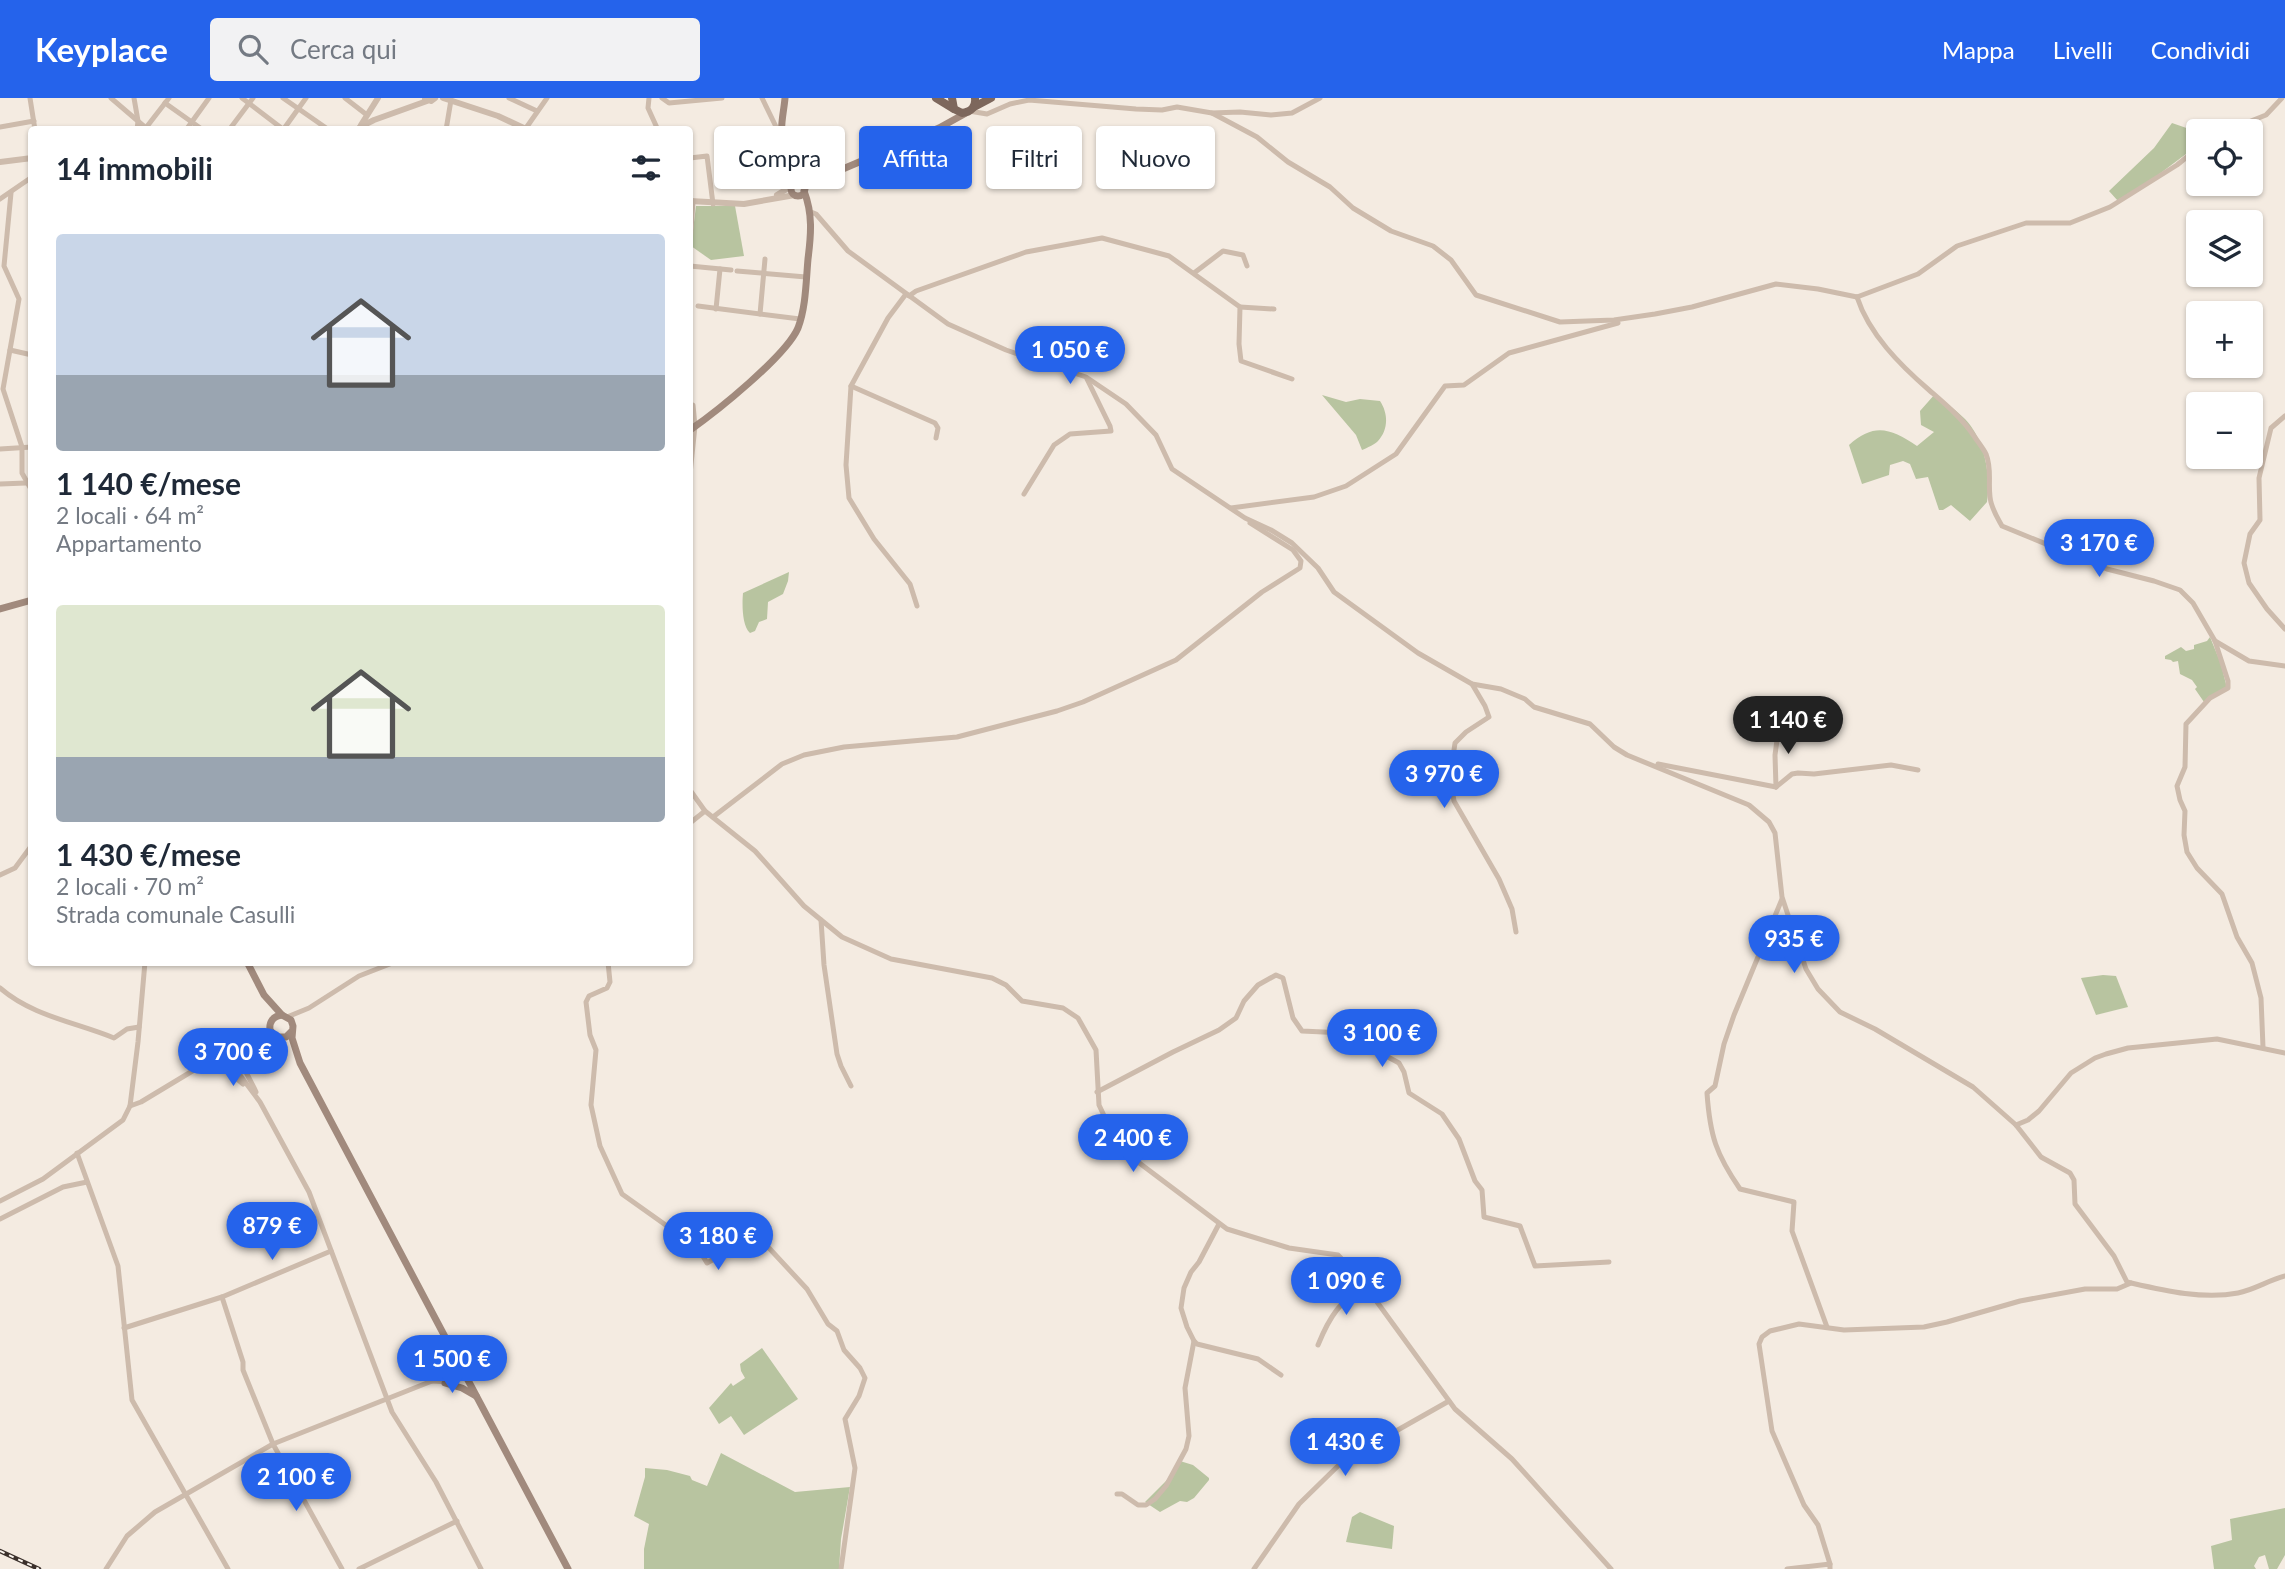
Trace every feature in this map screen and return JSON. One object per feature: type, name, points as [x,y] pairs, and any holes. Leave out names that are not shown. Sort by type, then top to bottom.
[{"type":"main road","points":[[781,126],[785,98]]},
{"type":"main road","points":[[936,98],[959,112],[991,98]]},
{"type":"main road","points":[[939,126],[973,105]]},
{"type":"main road","points":[[938,126],[947,119],[951,106]]},
{"type":"main road","points":[[693,427],[770,363],[796,332],[807,277],[810,209],[798,189]]},
{"type":"main road","points":[[0,609],[28,601]]},
{"type":"main road","points":[[249,966],[264,995],[270,1026],[300,1063]]},
{"type":"main road","points":[[264,995],[292,1028],[293,1046],[300,1063],[568,1569]]},
{"type":"main road","points":[[270,1026],[274,1018],[284,1016]]},
{"type":"main road","points":[[279,1038],[286,1037],[292,1028]]},
{"type":"main road","points":[[446,1371],[452,1361],[452,1350]]},
{"type":"main road","points":[[445,1383],[478,1397]]},
{"type":"street","points":[[30,98],[35,126]]},
{"type":"street","points":[[111,98],[142,126]]},
{"type":"street","points":[[134,98],[137,126]]},
{"type":"street","points":[[189,126],[209,98]]},
{"type":"street","points":[[242,98],[251,101],[280,126]]},
{"type":"street","points":[[283,98],[323,126]]},
{"type":"street","points":[[286,126],[306,98]]},
{"type":"street","points":[[345,98],[367,115]]},
{"type":"street","points":[[360,126],[378,98]]},
{"type":"street","points":[[364,126],[423,99],[431,101],[435,98]]},
{"type":"street","points":[[443,98],[519,126]]},
{"type":"street","points":[[509,98],[537,111]]},
{"type":"street","points":[[529,126],[547,98]]},
{"type":"street","points":[[649,98],[648,108],[656,126]]},
{"type":"street","points":[[662,98],[669,103],[722,98]]},
{"type":"street","points":[[762,98],[776,126]]},
{"type":"street","points":[[973,105],[980,114],[1029,100],[1136,109],[1162,110],[1177,107],[1212,113],[1271,115],[1292,113],[1320,98]]},
{"type":"street","points":[[2256,119],[2266,115],[2282,98]]},
{"type":"street","points":[[147,126],[167,100],[198,126]]},
{"type":"street","points":[[447,126],[451,100]]},
{"type":"street","points":[[232,126],[251,101]]},
{"type":"street","points":[[973,105],[993,110]]},
{"type":"street","points":[[1212,113],[1257,136],[1288,162],[1330,187],[1353,208],[1391,231],[1433,246],[1451,260],[1476,295],[1560,321],[1614,320],[1645,316],[1692,307],[1776,284],[1857,297],[1918,274],[1957,246],[2026,223],[2070,223],[2110,207],[2186,158]]},
{"type":"street","points":[[0,127],[34,121]]},
{"type":"street","points":[[693,158],[707,156],[713,204]]},
{"type":"street","points":[[0,162],[28,158]]},
{"type":"street","points":[[0,200],[28,180]]},
{"type":"street","points":[[693,201],[744,204],[798,189]]},
{"type":"street","points":[[11,192],[5,266],[19,299],[3,389],[22,447],[22,473],[28,486]]},
{"type":"street","points":[[713,817],[782,764],[804,755],[844,747],[957,737],[1057,712],[1083,702],[1177,660],[1262,592],[1300,568],[1301,564],[1299,556],[1293,550],[1255,528],[1231,508],[1172,469],[1156,435],[1126,404],[1086,377],[1006,350],[948,324],[848,251],[810,209]]},
{"type":"street","points":[[916,606],[910,584],[874,539],[849,498],[846,465],[851,386],[888,318],[906,294],[909,296],[916,291],[1026,253],[1101,238],[1169,256],[1240,307],[1274,309]]},
{"type":"street","points":[[1194,273],[1223,251],[1243,255],[1247,266]]},
{"type":"street","points":[[760,314],[765,259]]},
{"type":"street","points":[[693,267],[807,277]]},
{"type":"street","points":[[716,309],[720,269]]},
{"type":"street","points":[[1857,297],[1868,323],[1880,339],[1902,365],[1956,414],[1986,454],[1991,474],[1990,498],[1994,513],[2002,526],[2107,569],[2154,580],[2180,590],[2193,603],[2215,640],[2228,688],[2210,698],[2186,724],[2185,767],[2177,786],[2179,800],[2185,811],[2184,835],[2187,852],[2197,868],[2222,894],[2237,937],[2255,973],[2261,998],[2263,1047]]},
{"type":"street","points":[[698,306],[800,319]]},
{"type":"street","points":[[1240,307],[1241,361],[1292,379]]},
{"type":"street","points":[[1231,508],[1314,497],[1346,486],[1395,454],[1445,386],[1464,385],[1509,352],[1645,316]]},
{"type":"street","points":[[10,350],[28,354]]},
{"type":"street","points":[[1024,494],[1054,444],[1070,434],[1111,431],[1086,377]]},
{"type":"street","points":[[851,386],[935,423],[938,428],[936,438]]},
{"type":"street","points":[[2285,416],[2271,428],[2259,478],[2260,520],[2250,534],[2244,564],[2249,583],[2285,629]]},
{"type":"street","points":[[0,449],[28,447]]},
{"type":"street","points":[[0,484],[26,483]]},
{"type":"street","points":[[1245,518],[1293,543],[1311,560],[1334,592],[1418,653],[1472,684],[1501,689],[1525,699],[1534,707],[1590,724],[1614,747],[1760,812],[1775,833],[1782,897],[1806,969],[1818,989],[1840,1012],[1875,1029],[1973,1087],[2016,1125],[2041,1157],[2070,1173],[2074,1181],[2075,1204],[2114,1256],[2127,1282],[2162,1290],[2238,1293],[2285,1276]]},
{"type":"street","points":[[2215,640],[2249,661],[2285,666]]},
{"type":"street","points":[[1472,684],[1489,717],[1455,743],[1450,778],[1454,801],[1513,909],[1516,932]]},
{"type":"street","points":[[1776,787],[1775,755],[1779,725]]},
{"type":"street","points":[[1642,760],[1776,787]]},
{"type":"street","points":[[1776,787],[1792,774],[1891,765],[1918,770]]},
{"type":"street","points":[[693,794],[705,811],[755,851],[804,906],[842,937],[891,959],[992,978],[1006,985],[1022,1001],[1070,1011],[1078,1018],[1096,1050],[1099,1105],[1108,1124],[1130,1153],[1219,1224],[1241,1234],[1289,1248],[1338,1255],[1364,1284],[1449,1401],[1512,1459],[1611,1569]]},
{"type":"street","points":[[693,821],[705,811]]},
{"type":"street","points":[[0,875],[15,868],[28,850]]},
{"type":"street","points":[[1782,897],[1724,1044],[1715,1086],[1707,1093],[1709,1126],[1723,1164],[1740,1189],[1794,1202],[1792,1231],[1827,1327]]},
{"type":"street","points":[[821,920],[824,965],[837,1054],[851,1086]]},
{"type":"street","points":[[0,1201],[43,1179],[123,1119],[130,1106],[145,966]]},
{"type":"street","points":[[292,1028],[309,1009],[359,976],[385,966]]},
{"type":"street","points":[[608,966],[610,982],[607,988],[589,996],[586,1002],[590,1035],[596,1050],[591,1104],[600,1146],[622,1194],[698,1248],[708,1264],[744,1242],[769,1248],[807,1289],[828,1324],[837,1331],[844,1350],[865,1378],[859,1396],[845,1419],[855,1468],[841,1569]]},
{"type":"street","points":[[1097,1092],[1219,1030],[1236,1018],[1244,1001],[1258,985],[1276,975],[1283,978],[1293,1018],[1302,1031],[1344,1033],[1399,1063],[1409,1093],[1442,1114],[1459,1139],[1475,1181],[1482,1190],[1484,1217],[1520,1226],[1535,1266],[1609,1262]]},
{"type":"street","points":[[0,988],[12,998],[63,1022],[114,1038],[127,1029],[139,1027]]},
{"type":"street","points":[[284,1016],[309,1009]]},
{"type":"street","points":[[244,1053],[263,1040],[270,1026]]},
{"type":"street","points":[[130,1106],[204,1064],[228,1059],[279,1038]]},
{"type":"street","points":[[2016,1125],[2039,1111],[2071,1073],[2095,1058],[2128,1048],[2217,1039],[2285,1053]]},
{"type":"street","points":[[244,1053],[243,1066],[309,1192],[392,1412],[436,1482],[481,1569]]},
{"type":"street","points":[[228,1059],[260,1101]]},
{"type":"street","points":[[215,1063],[235,1076],[260,1101]]},
{"type":"street","points":[[76,1153],[118,1266],[132,1400],[229,1569]]},
{"type":"street","points":[[0,1219],[63,1187],[87,1182]]},
{"type":"street","points":[[1219,1224],[1184,1288],[1181,1308],[1194,1340],[1197,1344],[1258,1359],[1281,1375]]},
{"type":"street","points":[[124,1328],[222,1297],[331,1251]]},
{"type":"street","points":[[1787,1569],[1830,1566],[1818,1525],[1804,1505],[1772,1431],[1759,1344],[1762,1337],[1770,1331],[1799,1324],[1844,1330],[1924,1327],[2020,1301],[2085,1289],[2117,1289],[2131,1283]]},
{"type":"street","points":[[1318,1345],[1338,1306],[1364,1284]]},
{"type":"street","points":[[222,1297],[243,1362],[243,1370],[273,1444],[342,1569]]},
{"type":"street","points":[[1117,1494],[1122,1494],[1138,1505],[1146,1505],[1155,1499],[1177,1469],[1189,1436],[1185,1388],[1194,1340]]},
{"type":"street","points":[[432,1381],[453,1381],[463,1370]]},
{"type":"street","points":[[106,1569],[122,1542],[138,1524],[273,1444],[432,1381],[446,1371],[463,1370]]},
{"type":"street","points":[[1254,1569],[1299,1504],[1343,1461],[1449,1401]]},
{"type":"street","points":[[359,1569],[457,1521]]},
{"type":"green space","points":[[2172,123],[2186,128],[2186,154],[2118,201],[2109,191],[2154,148]]},
{"type":"green space","points":[[696,206],[735,206],[744,256],[711,260],[693,247]]},
{"type":"green space","points":[[1935,394],[1972,427],[1982,447],[1987,469],[1987,502],[1970,521],[1951,505],[1939,510],[1928,477],[1916,479],[1910,464],[1903,461],[1890,465],[1889,475],[1862,484],[1849,445],[1867,433],[1883,431],[1899,435],[1917,446],[1934,432],[1921,425],[1920,411]]},
{"type":"green space","points":[[1322,395],[1346,402],[1360,399],[1380,401],[1386,421],[1382,436],[1362,450],[1356,435]]},
{"type":"green space","points":[[789,572],[783,594],[768,602],[767,619],[759,622],[755,631],[750,633],[744,620],[743,593]]},
{"type":"green space","points":[[2210,637],[2227,688],[2204,702],[2192,680],[2180,674],[2178,661],[2165,659],[2165,656],[2181,647],[2186,651],[2194,649],[2194,645],[2207,641]]},
{"type":"green space","points":[[2116,976],[2128,1007],[2096,1015],[2081,978]]},
{"type":"green space","points":[[762,1348],[798,1399],[744,1435],[731,1416],[719,1424],[709,1408],[731,1383],[733,1386],[745,1378],[740,1364]]},
{"type":"green space","points":[[721,1453],[795,1492],[850,1487],[839,1569],[644,1569],[644,1549],[649,1524],[634,1516],[645,1468],[690,1476],[692,1480],[707,1486]]},
{"type":"green space","points":[[1180,1461],[1193,1465],[1209,1480],[1194,1498],[1187,1502],[1180,1501],[1160,1512],[1145,1502],[1170,1477]]},
{"type":"green space","points":[[2285,1508],[2285,1555],[2277,1569],[2269,1569],[2265,1555],[2259,1557],[2254,1566],[2256,1569],[2214,1569],[2211,1546],[2232,1540],[2230,1519]]},
{"type":"green space","points":[[1360,1512],[1394,1526],[1392,1549],[1346,1542],[1352,1517]]},
{"type":"railway","points":[[0,1551],[39,1569]]}]
